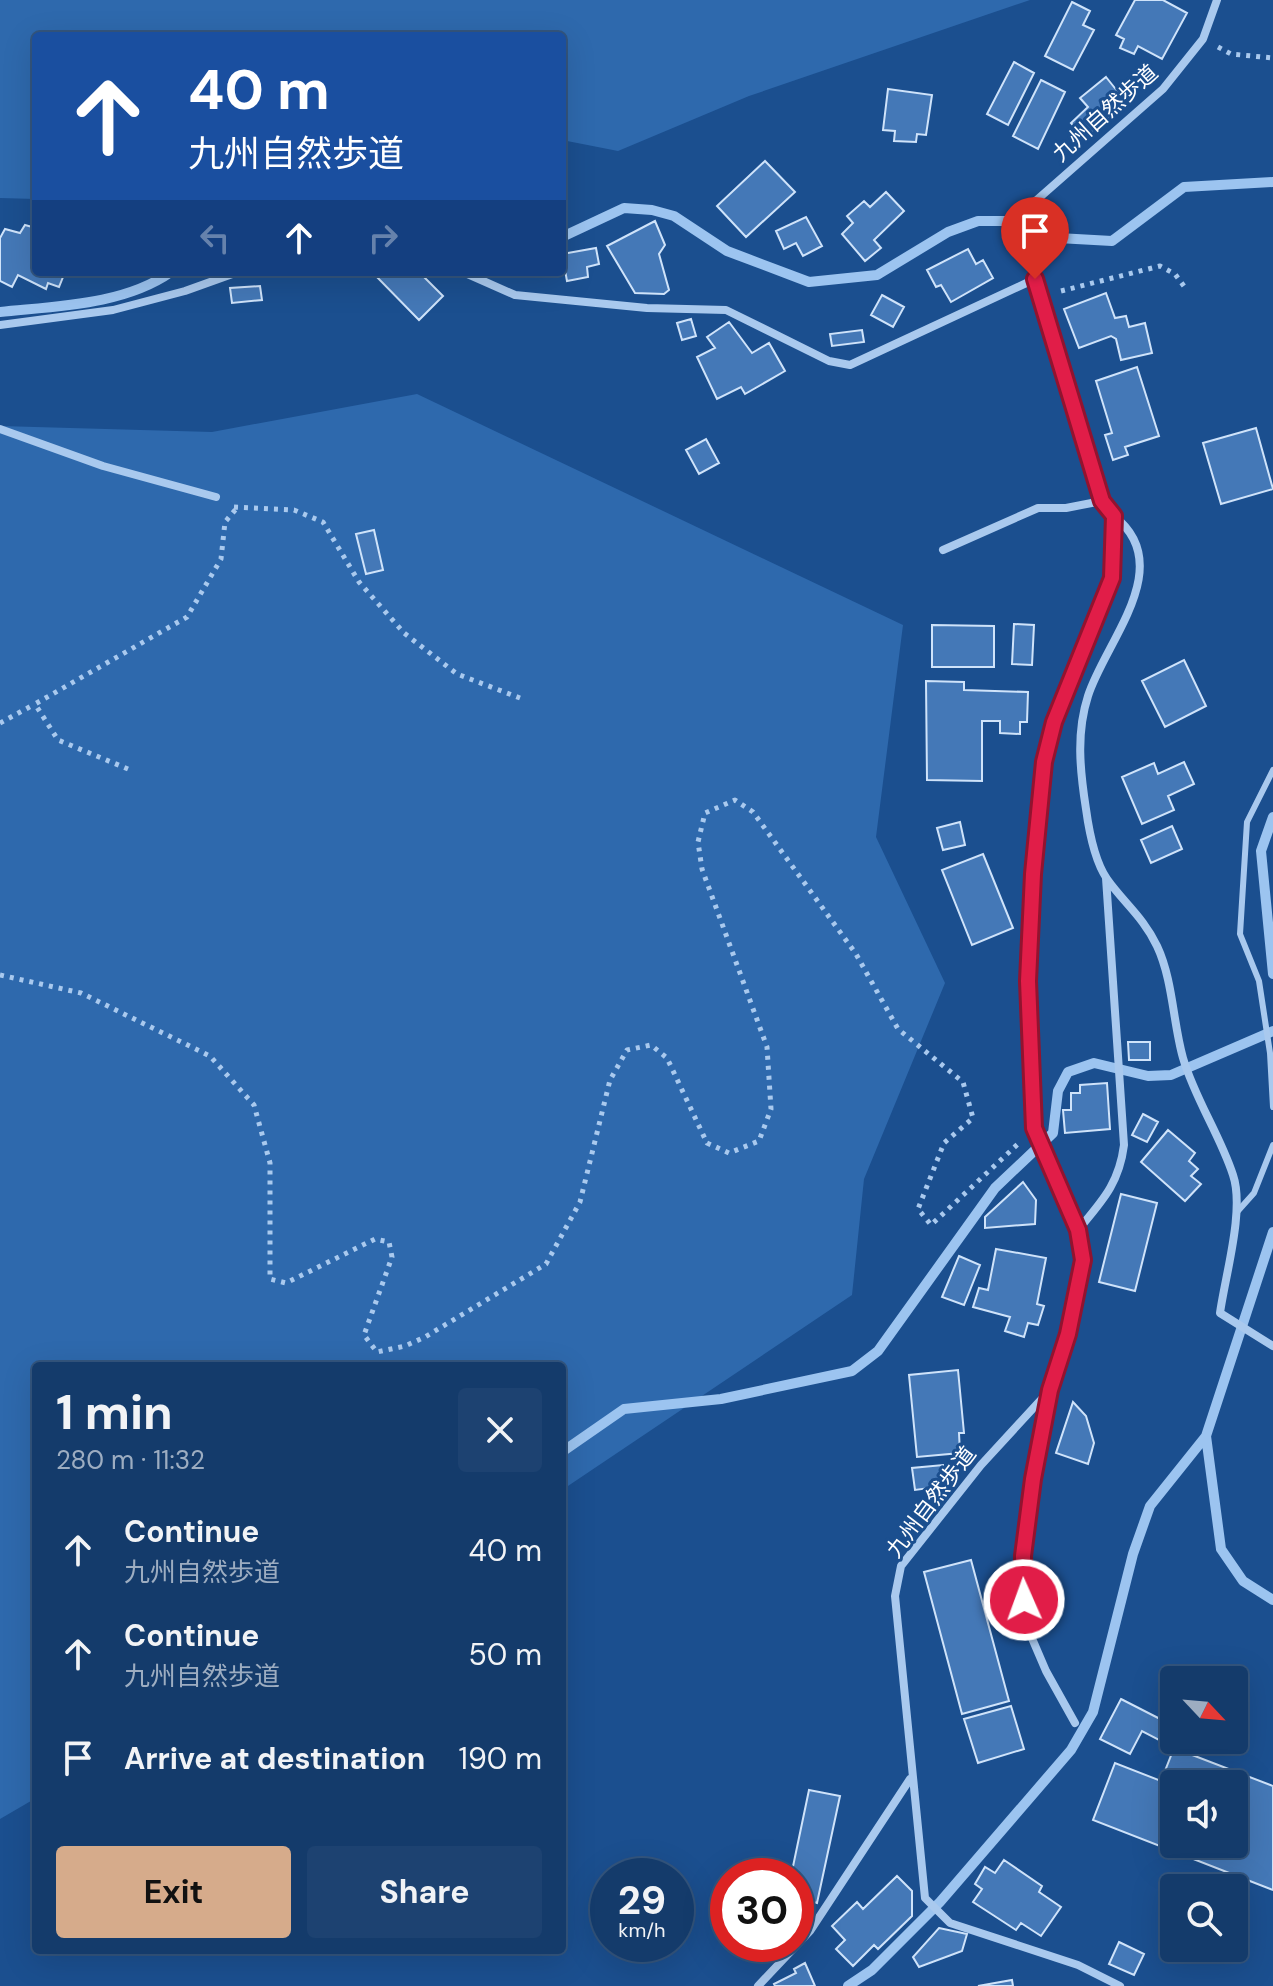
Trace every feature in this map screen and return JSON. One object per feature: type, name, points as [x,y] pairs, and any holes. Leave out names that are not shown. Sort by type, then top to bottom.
[{"type":"street","name":"九州自然歩道","points":[[1035,279],[1024,234],[1031,205],[1163,89],[1203,39],[1217,0]]},
{"type":"street","points":[[0,325],[113,310],[227,276]]},
{"type":"street","points":[[472,276],[515,295],[647,308],[726,310],[829,361],[850,365],[1035,279],[1102,501],[1130,529],[1138,563],[1135,604],[1101,663],[1080,728],[1086,811],[1094,849],[1106,877],[1142,917],[1159,950],[1183,1059],[1234,1177],[1236,1214],[1220,1313],[1273,1346]]},
{"type":"street","points":[[0,429],[103,466],[216,497]]},
{"type":"street","points":[[943,550],[1038,508],[1066,508],[1102,501]]},
{"type":"street","points":[[1034,1130],[1028,981],[1044,762],[1070,675],[1112,578],[1114,516]]},
{"type":"street","points":[[1078,1230],[1121,1171],[1124,1145],[1106,877]]},
{"type":"street","name":"九州自然歩道","points":[[1034,1130],[1078,1230],[1083,1260],[1076,1299],[1050,1390],[981,1465],[901,1566],[895,1596],[910,1779],[923,1858],[925,1898],[950,1923],[1078,1965],[1120,1986]]},
{"type":"street","points":[[1050,1390],[1023,1556],[1025,1622],[1075,1723]]},
{"type":"street","points":[[758,1986],[810,1931],[910,1779]]},
{"type":"lane","points":[[1273,770],[1247,822],[1241,879],[1240,934],[1259,981],[1270,1053],[1273,1107]]},
{"type":"lane","points":[[1236,1214],[1254,1193],[1273,1145]]},
{"type":"path","points":[[1203,39],[1231,54],[1273,58]]},
{"type":"path","points":[[1041,297],[1160,266],[1175,274],[1186,289]]},
{"type":"path","points":[[216,497],[236,508],[294,510],[323,522],[359,582],[404,633],[457,674],[520,698]]},
{"type":"path","points":[[0,723],[187,617],[221,559],[225,522],[236,508]]},
{"type":"path","points":[[35,704],[58,740],[128,769]]},
{"type":"path","points":[[0,975],[81,993],[210,1056],[254,1105],[270,1163],[270,1279],[286,1283],[375,1239],[389,1242],[392,1257],[364,1335],[377,1352],[405,1346],[425,1337],[546,1264],[580,1202],[610,1080],[627,1050],[651,1045],[667,1058],[707,1143],[729,1153],[759,1141],[771,1109],[767,1047],[702,869],[698,842],[705,813],[735,800],[753,812],[856,954],[898,1029],[963,1082],[973,1118],[944,1143],[938,1156],[918,1209],[931,1225],[1034,1130]]},
{"type":"shaded area","points":[[0,0],[1030,0],[749,96],[618,151],[566,141],[566,32],[32,32],[32,199],[0,198]]},
{"type":"shaded area","points":[[417,394],[903,625],[876,837],[945,983],[864,1179],[852,1295],[566,1487],[566,1362],[32,1362],[32,1800],[0,1819],[0,426],[212,432]]},
{"type":"building","points":[[1135,0],[1163,0],[1187,13],[1162,59],[1138,46],[1134,54],[1120,48],[1124,39],[1116,35]]},
{"type":"building","points":[[1072,2],[1090,11],[1083,25],[1094,30],[1073,70],[1045,56]]},
{"type":"building","points":[[1014,62],[1034,73],[1008,125],[987,114]]},
{"type":"building","points":[[1106,77],[1126,102],[1084,138],[1071,123],[1088,107],[1080,98]]},
{"type":"building","points":[[1041,80],[1065,92],[1038,149],[1013,136]]},
{"type":"building","points":[[888,89],[932,95],[926,135],[917,134],[916,142],[894,141],[895,131],[883,130]]},
{"type":"building","points":[[765,161],[795,192],[746,237],[717,206]]},
{"type":"building","points":[[886,192],[904,211],[874,240],[881,248],[865,261],[842,234],[853,223],[847,216],[864,201],[870,207]]},
{"type":"building","points":[[806,217],[822,246],[803,256],[796,243],[784,249],[776,231]]},
{"type":"building","points":[[655,221],[665,245],[659,254],[669,290],[664,294],[635,293],[607,246]]},
{"type":"building","points":[[25,225],[32,227],[32,276],[63,276],[59,287],[48,283],[46,289],[18,275],[12,287],[0,281],[0,238],[5,229],[20,233]]},
{"type":"building","points":[[596,248],[599,264],[587,267],[588,277],[567,281],[566,253]]},
{"type":"building","points":[[968,249],[976,264],[983,260],[993,278],[951,302],[941,285],[936,287],[927,270]]},
{"type":"building","points":[[376,276],[423,276],[443,296],[419,320]]},
{"type":"building","points":[[260,286],[262,300],[232,303],[230,288]]},
{"type":"building","points":[[1106,293],[1115,318],[1126,316],[1129,327],[1145,323],[1152,353],[1121,360],[1116,339],[1111,336],[1079,348],[1064,309]]},
{"type":"building","points":[[882,295],[904,307],[893,327],[871,315]]},
{"type":"building","points":[[691,319],[696,336],[682,340],[677,323]]},
{"type":"building","points":[[729,322],[752,353],[769,343],[785,371],[745,394],[741,387],[717,399],[697,357],[715,348],[707,337]]},
{"type":"building","points":[[862,330],[864,342],[832,346],[830,334]]},
{"type":"building","points":[[1137,367],[1159,436],[1125,447],[1128,455],[1113,460],[1105,435],[1112,433],[1096,381]]},
{"type":"building","points":[[1256,428],[1273,489],[1221,504],[1203,443]]},
{"type":"building","points":[[706,439],[719,463],[699,474],[686,450]]},
{"type":"building","points":[[374,530],[383,570],[366,574],[356,534]]},
{"type":"building","points":[[1014,624],[1034,625],[1032,665],[1012,664]]},
{"type":"building","points":[[932,625],[994,626],[994,667],[932,667]]},
{"type":"building","points":[[1184,660],[1206,706],[1165,727],[1142,681]]},
{"type":"building","points":[[926,681],[964,682],[964,690],[1028,692],[1027,722],[1020,722],[1020,734],[1000,733],[1000,721],[982,721],[982,781],[927,780]]},
{"type":"building","points":[[1184,762],[1194,784],[1168,796],[1174,810],[1142,824],[1122,777],[1154,763],[1158,774]]},
{"type":"building","points":[[960,822],[965,845],[943,850],[937,828]]},
{"type":"building","points":[[1172,826],[1182,849],[1151,863],[1141,840]]},
{"type":"building","points":[[983,854],[1013,928],[972,945],[942,870]]},
{"type":"building","points":[[1128,1042],[1150,1042],[1150,1060],[1129,1060]]},
{"type":"building","points":[[1107,1083],[1110,1129],[1065,1133],[1063,1110],[1071,1110],[1071,1093],[1080,1093],[1080,1085]]},
{"type":"building","points":[[1143,1114],[1158,1122],[1147,1142],[1132,1135]]},
{"type":"building","points":[[1168,1130],[1195,1153],[1189,1161],[1198,1169],[1191,1176],[1201,1184],[1185,1201],[1141,1162]]},
{"type":"building","points":[[1023,1182],[1036,1200],[1035,1224],[985,1228],[985,1217]]},
{"type":"building","points":[[1121,1194],[1157,1203],[1135,1291],[1099,1282]]},
{"type":"building","points":[[996,1249],[1046,1258],[1037,1304],[1044,1306],[1038,1325],[1028,1323],[1024,1337],[1005,1331],[1010,1317],[973,1307],[979,1288],[988,1290]]},
{"type":"building","points":[[959,1256],[980,1265],[964,1305],[942,1297]]},
{"type":"building","points":[[958,1370],[964,1433],[959,1433],[960,1453],[917,1457],[909,1375]]},
{"type":"building","points":[[1073,1402],[1086,1416],[1094,1443],[1088,1464],[1056,1453]]},
{"type":"building","points":[[943,1465],[945,1486],[915,1490],[912,1468]]},
{"type":"building","points":[[971,1560],[1009,1701],[962,1714],[924,1572]]},
{"type":"building","points":[[1121,1699],[1160,1719],[1159,1740],[1142,1731],[1130,1754],[1100,1739]]},
{"type":"building","points":[[1011,1706],[1024,1749],[978,1763],[964,1719]]},
{"type":"building","points":[[1172,1754],[1190,1754],[1231,1770],[1165,1770]]},
{"type":"building","points":[[1115,1763],[1160,1781],[1160,1846],[1093,1820]]},
{"type":"building","points":[[1248,1776],[1273,1786],[1273,1890],[1248,1880],[1248,1874],[1232,1874],[1191,1858],[1248,1858]]},
{"type":"building","points":[[809,1790],[840,1796],[817,1903],[814,1902],[814,1858],[795,1858]]},
{"type":"building","points":[[1004,1860],[1042,1886],[1039,1892],[1061,1907],[1041,1936],[1021,1923],[1016,1930],[973,1902],[982,1889],[975,1884],[985,1867],[995,1873]]},
{"type":"building","points":[[897,1876],[912,1891],[912,1916],[878,1949],[874,1945],[853,1966],[836,1949],[845,1940],[832,1926],[857,1902],[863,1909]]},
{"type":"building","points":[[939,1928],[967,1934],[962,1951],[919,1967],[913,1957]]},
{"type":"building","points":[[1119,1942],[1144,1954],[1134,1975],[1109,1964]]},
{"type":"building","points":[[805,1963],[815,1986],[775,1986],[796,1973],[794,1969]]},
{"type":"building","points":[[1012,1980],[1013,1986],[978,1986]]},
{"type":"waterway","points":[[566,235],[624,208],[652,210],[674,216],[727,251],[809,282],[877,275],[948,232],[978,221],[1011,221],[1058,238],[1112,241],[1184,187],[1273,182]]},
{"type":"waterway","points":[[0,312],[111,298],[164,276]]},
{"type":"waterway","points":[[1273,817],[1261,851],[1273,974]]},
{"type":"waterway","points":[[566,1449],[624,1409],[721,1399],[852,1371],[878,1351],[995,1188],[1053,1133],[1058,1091],[1068,1072],[1094,1063],[1148,1076],[1171,1075],[1273,1031]]},
{"type":"waterway","points":[[1273,1232],[1206,1436],[1221,1549],[1243,1581],[1273,1600]]},
{"type":"waterway","points":[[848,1986],[872,1970],[940,1902],[1071,1750],[1093,1712],[1133,1554],[1150,1506],[1206,1436]]},
{"type":"route","points":[[1024,1600],[1023,1556],[1033,1479],[1050,1390],[1068,1334],[1083,1260],[1078,1230],[1034,1128],[1028,981],[1033,874],[1044,762],[1070,675],[1112,578],[1115,534],[1114,516],[1102,501],[1035,279]]}]
